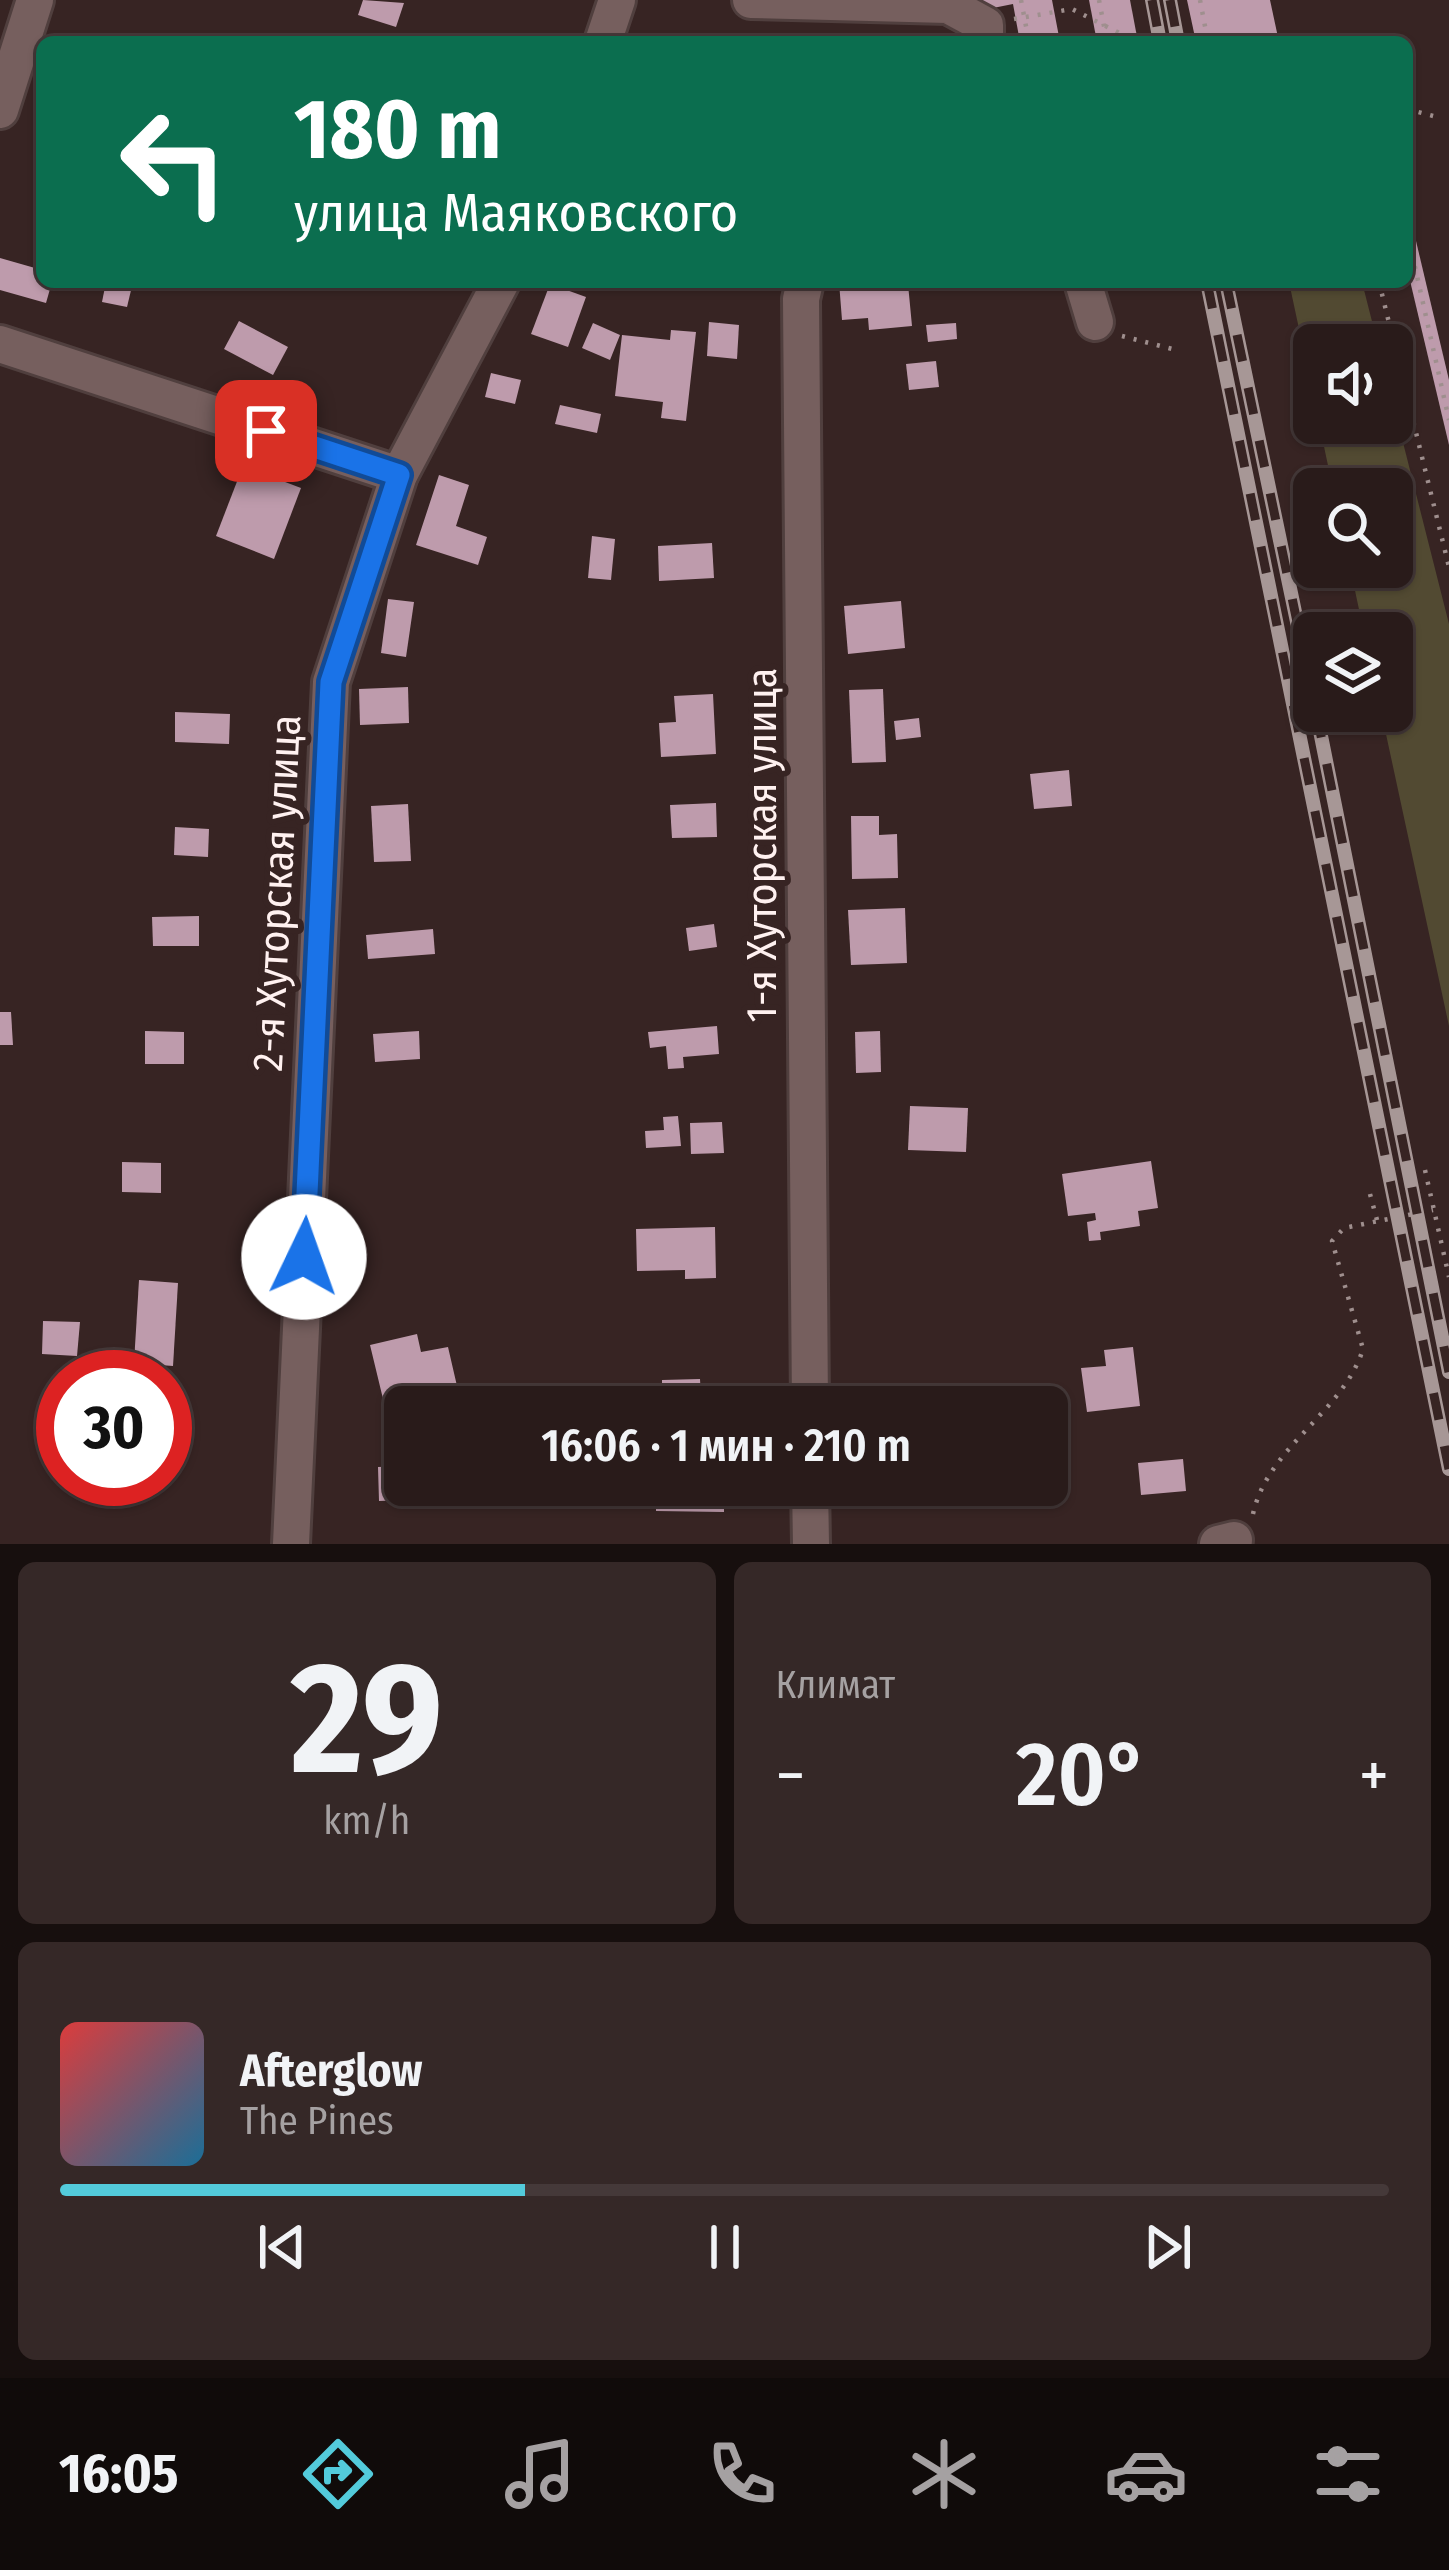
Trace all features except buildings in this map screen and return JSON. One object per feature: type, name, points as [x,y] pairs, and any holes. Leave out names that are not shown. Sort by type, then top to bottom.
[{"type":"street","points":[[0,110],[35,0]]},
{"type":"street","points":[[605,36],[617,0]]},
{"type":"street","points":[[751,0],[949,3],[985,33]]},
{"type":"street","name":"2-я Хуторская улица","points":[[290,1544],[331,682],[399,475],[498,288]]},
{"type":"street","name":"1-я Хуторская улица","points":[[804,288],[810,1386]]},
{"type":"street","points":[[1085,288],[1096,322]]},
{"type":"street","points":[[0,344],[399,475]]},
{"type":"street","points":[[810,1506],[811,1544]]},
{"type":"path","points":[[1021,0],[1028,36]]},
{"type":"path","points":[[1099,0],[1106,36]]},
{"type":"path","points":[[1200,0],[1207,36]]},
{"type":"path","points":[[985,33],[1072,9],[1126,36]]},
{"type":"path","points":[[1413,111],[1437,118]]},
{"type":"path","points":[[1413,258],[1449,420]]},
{"type":"path","points":[[1380,288],[1449,567]]},
{"type":"path","points":[[1096,322],[1138,344],[1176,350]]},
{"type":"path","points":[[1425,1170],[1449,1277]]},
{"type":"path","points":[[1370,1194],[1377,1220]]},
{"type":"path","points":[[1226,1542],[1246,1532],[1269,1473],[1359,1361],[1363,1349],[1332,1241],[1345,1228],[1433,1210]]},
{"type":"shaded area","points":[[1290,288],[1364,288],[1373,324],[1298,324]]},
{"type":"shaded area","points":[[1323,444],[1403,444],[1409,468],[1329,468]]},
{"type":"shaded area","points":[[1413,482],[1449,624],[1449,1026],[1386,732],[1413,732],[1413,612],[1360,612],[1354,588],[1413,588]]},
{"type":"railway","points":[[1152,0],[1159,36]]},
{"type":"railway","points":[[1170,0],[1177,36]]},
{"type":"railway","points":[[1208,288],[1449,1469]]},
{"type":"railway","points":[[1227,288],[1295,612]]},
{"type":"railway","points":[[1320,732],[1449,1372]]},
{"type":"route","points":[[266,431],[399,475],[331,682],[304,1257]]}]
